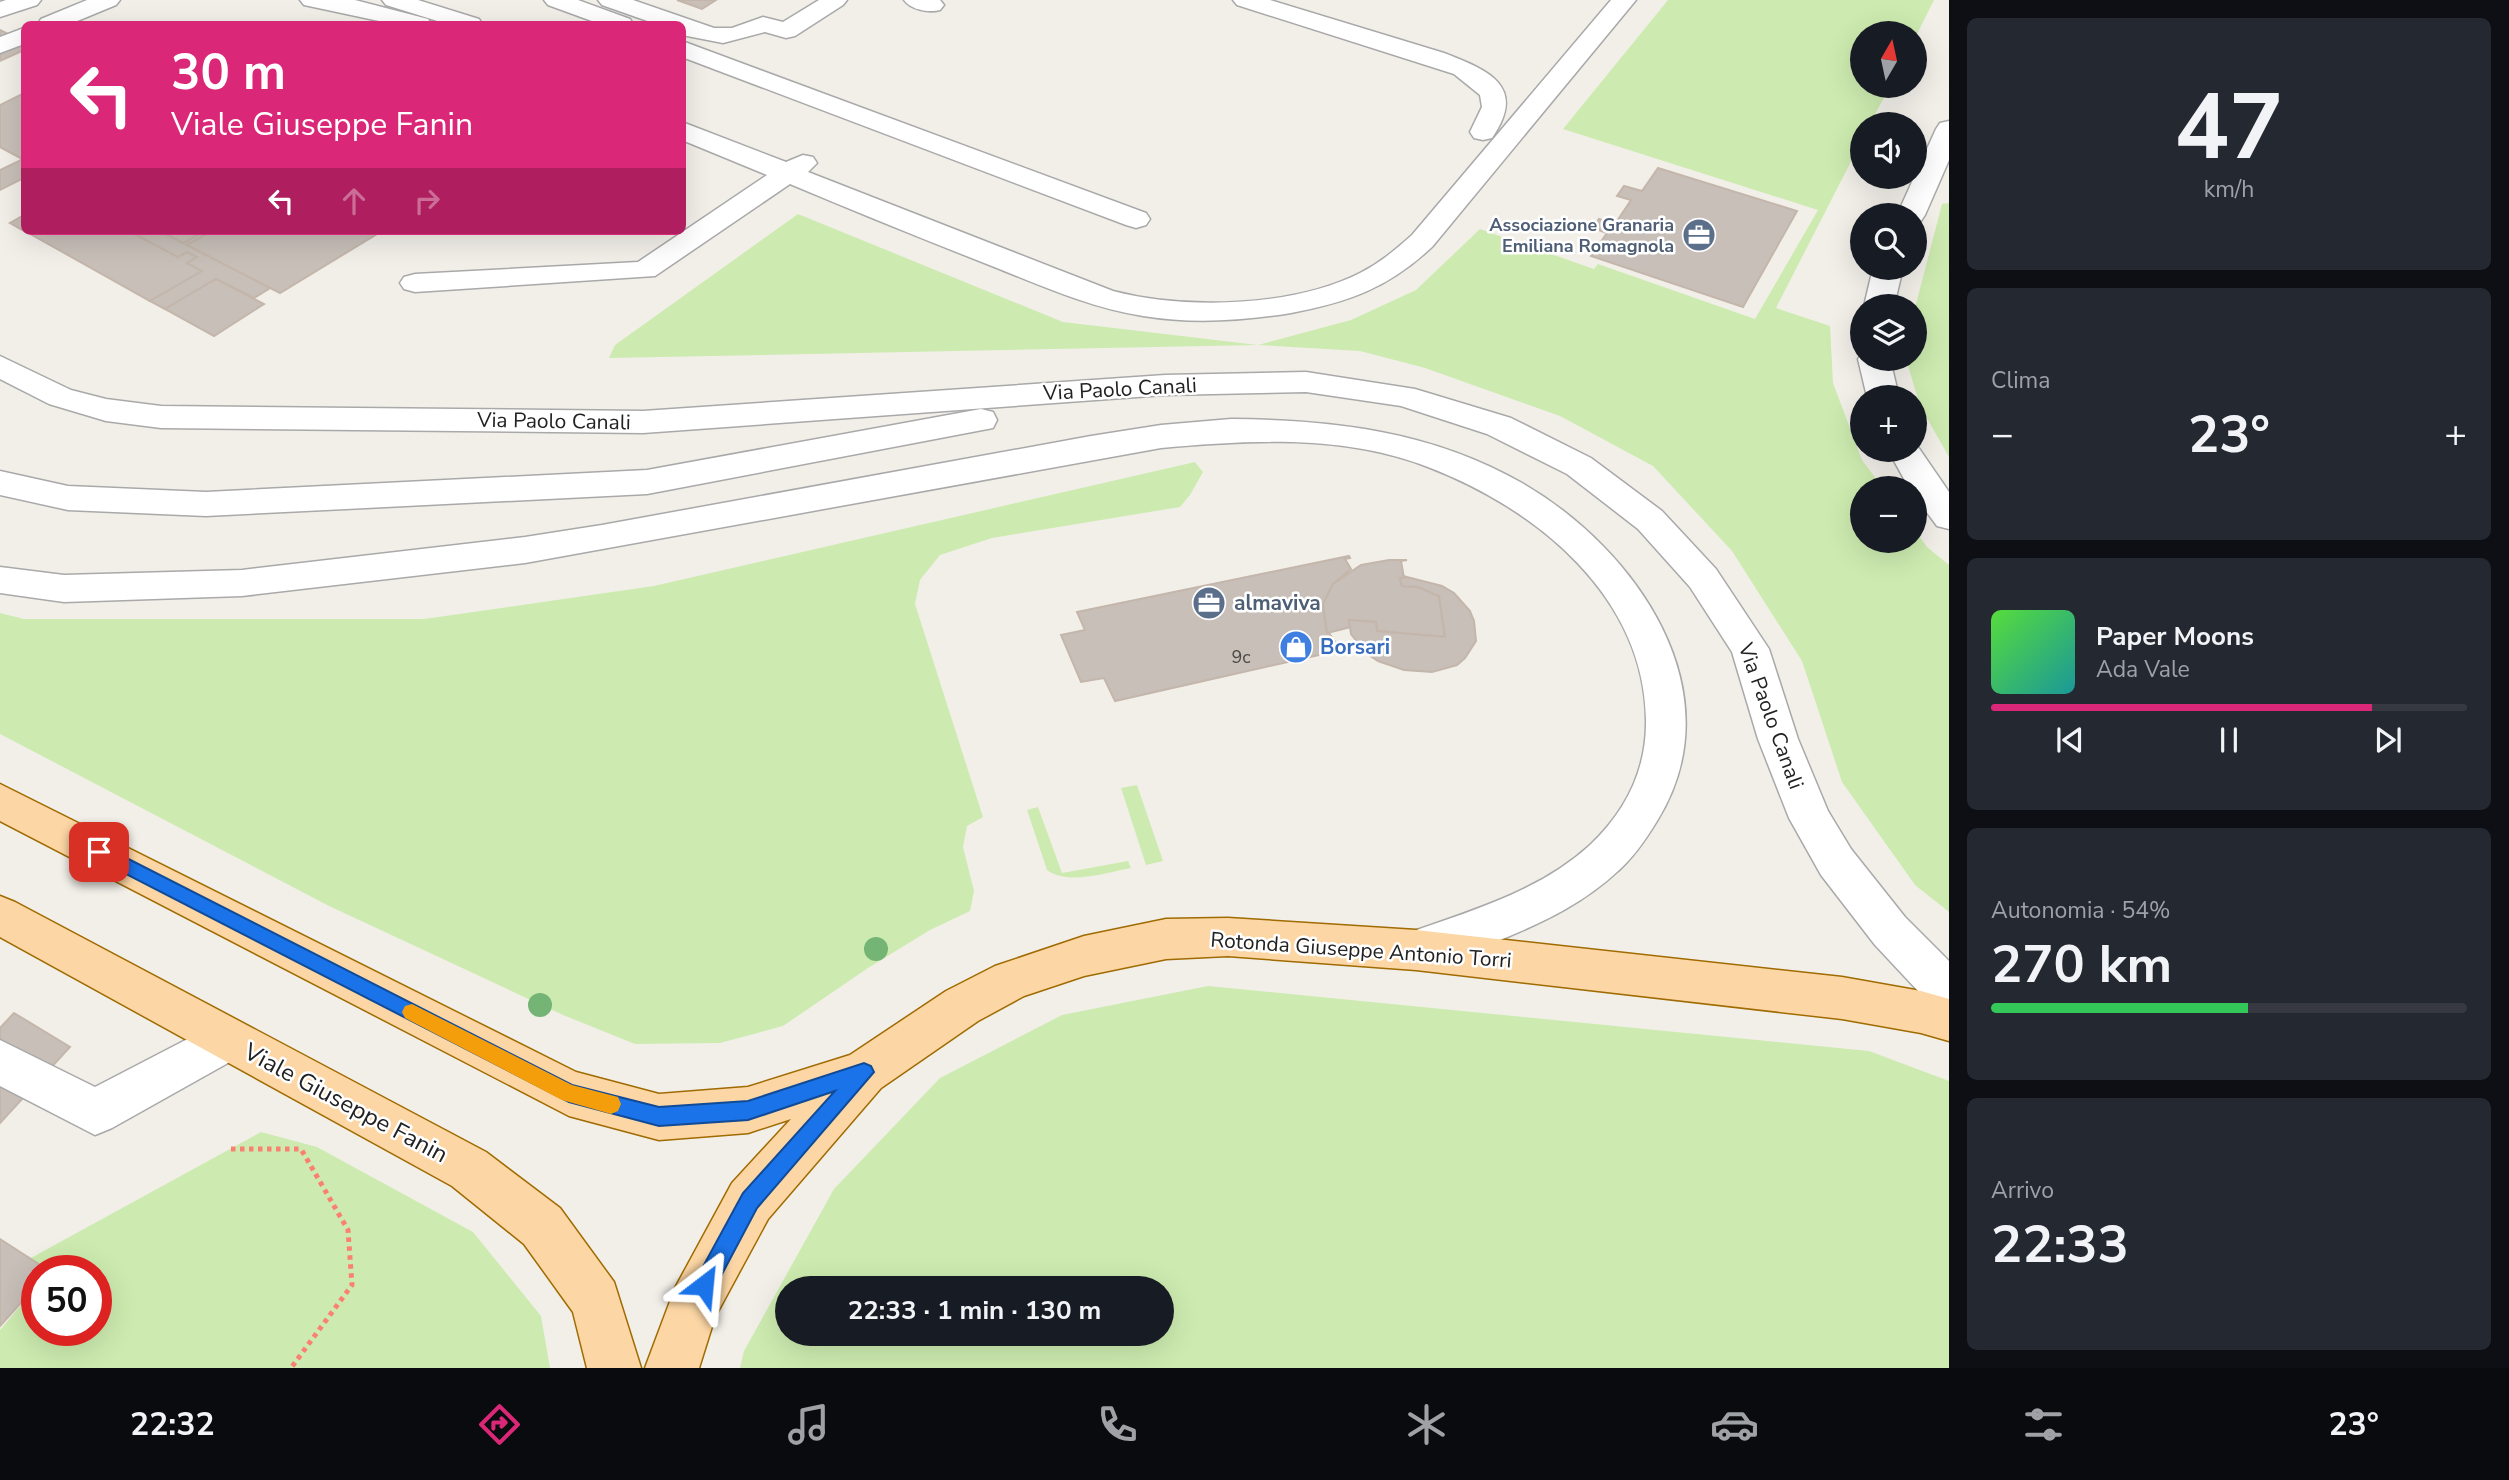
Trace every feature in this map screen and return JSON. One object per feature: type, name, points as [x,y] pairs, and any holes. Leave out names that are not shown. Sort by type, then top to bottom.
[{"type":"main road","points":[[0,801],[569,1093],[659,1117],[748,1110],[864,1072]]},
{"type":"main road","name":"Viale Giuseppe Fanin","points":[[0,915],[469,1169],[542,1226],[596,1300],[614,1368]]},
{"type":"main road","name":"Rotonda Giuseppe Antonio Torri","points":[[672,1368],[693,1306],[750,1200],[864,1072],[962,1006],[1011,980],[1084,956],[1166,939],[1228,937],[1416,950],[1842,998],[1921,1012],[1949,1020]]},
{"type":"street","points":[[0,10],[29,0]]},
{"type":"street","points":[[57,21],[108,0]]},
{"type":"street","points":[[312,0],[344,3],[408,21]]},
{"type":"street","points":[[394,0],[460,21]]},
{"type":"street","points":[[556,0],[613,21]]},
{"type":"street","points":[[610,0],[669,21]]},
{"type":"street","points":[[686,28],[721,38],[739,35],[763,24],[786,31],[835,0]]},
{"type":"street","points":[[1245,0],[1464,69],[1493,92],[1495,107],[1483,132]]},
{"type":"street","points":[[686,111],[798,166],[1101,297],[1143,307],[1192,311],[1242,310],[1311,300],[1351,288],[1393,267],[1422,241],[1624,0]]},
{"type":"street","points":[[686,131],[798,166],[1119,282],[1161,292],[1227,296],[1277,290],[1328,278],[1385,250],[1576,22]]},
{"type":"street","points":[[0,46],[21,36]]},
{"type":"street","points":[[686,50],[1136,219]]},
{"type":"street","points":[[1916,203],[1949,129]]},
{"type":"street","points":[[415,283],[645,270],[798,166]]},
{"type":"street","name":"Via Paolo Canali","points":[[0,366],[60,397],[106,410],[161,417],[643,422],[1165,385],[1306,382],[1404,396],[1499,426],[1579,466],[1650,520],[1703,578],[1750,649],[1778,738],[1810,818],[1836,862],[1890,931],[1949,992]]},
{"type":"street","points":[[0,483],[68,498],[206,504],[647,482],[1165,385]]},
{"type":"street","points":[[0,580],[54,588],[240,583],[595,540],[1166,434],[1297,430],[1398,445],[1445,460],[1523,499],[1550,518],[1600,564],[1637,615],[1650,644],[1664,696],[1666,723],[1662,767],[1654,790],[1639,818],[1619,846],[1586,874],[1544,902],[1416,950]]},
{"type":"street","points":[[1910,462],[1949,517]]},
{"type":"street","points":[[0,1062],[95,1112],[228,1039]]},
{"type":"path","points":[[231,1149],[301,1149],[348,1230],[352,1285],[291,1368]]},
{"type":"green space","points":[[1668,0],[1934,0],[1924,21],[1850,21],[1850,98],[1884,98],[1876,112],[1850,112],[1850,163],[1776,308],[1830,326],[1833,383],[1850,428],[1850,462],[1864,462],[1874,476],[1850,476],[1850,553],[1927,553],[1927,547],[1949,565],[1949,912],[1915,885],[1842,782],[1802,661],[1732,551],[1653,466],[1560,416],[1425,368],[1360,351],[1258,345],[1351,320],[1416,290],[1480,229],[1594,269],[1598,264],[1755,319],[1818,210],[1563,129]]},
{"type":"green space","points":[[1949,203],[1949,457],[1927,418],[1927,385],[1914,385],[1910,371],[1927,371],[1927,294],[1919,294],[1922,280],[1927,280],[1927,262],[1942,204]]},
{"type":"green space","points":[[798,214],[1063,322],[1258,345],[609,358],[615,345]]},
{"type":"green space","points":[[1195,462],[1203,472],[1180,507],[992,538],[940,555],[920,580],[915,604],[983,817],[967,826],[963,847],[974,891],[970,911],[930,930],[868,968],[783,1026],[720,1043],[635,1044],[563,1015],[329,906],[0,734],[0,613],[24,619],[424,619],[654,586]]},
{"type":"green space","points":[[1137,785],[1163,861],[1146,865],[1121,788]]},
{"type":"green space","points":[[1038,807],[1062,873],[1128,861],[1131,868],[1077,877],[1056,875],[1047,870],[1027,810]]},
{"type":"green space","points":[[1208,986],[1869,1051],[1949,1081],[1949,1368],[740,1368],[744,1351],[775,1295],[775,1346],[1174,1346],[1174,1276],[786,1276],[834,1189],[940,1078],[1062,1015]]},
{"type":"green space","points":[[261,1132],[317,1147],[473,1232],[541,1316],[550,1368],[0,1368],[0,1330],[21,1305],[21,1346],[112,1346],[112,1255],[36,1255]]},
{"type":"building","points":[[677,0],[716,0],[702,9]]},
{"type":"building","points":[[0,30],[21,40],[21,51],[0,61]]},
{"type":"building","points":[[21,94],[21,158],[0,147],[0,105]]},
{"type":"building","points":[[21,160],[21,180],[0,190],[0,170]]},
{"type":"building","points":[[1658,168],[1797,211],[1743,307],[1591,256],[1607,233],[1593,228],[1599,219],[1615,224],[1631,200],[1617,196],[1624,186],[1642,191]]},
{"type":"building","points":[[21,217],[21,229],[10,223]]},
{"type":"building","points":[[32,235],[137,235],[178,257],[187,252],[197,257],[187,263],[202,271],[150,301]]},
{"type":"building","points":[[137,235],[168,235],[183,243],[197,235],[205,235],[187,245],[270,288],[254,298],[216,279],[165,309],[150,301],[202,271],[187,263],[197,257],[187,252],[178,257]]},
{"type":"building","points":[[168,235],[197,235],[183,243]]},
{"type":"building","points":[[205,235],[375,235],[280,293],[187,245]]},
{"type":"building","points":[[216,279],[264,304],[214,336],[165,309]]},
{"type":"building","points":[[1349,556],[1350,558],[1345,559],[1351,569],[1333,584],[1323,604],[1327,633],[1341,650],[1115,701],[1104,678],[1081,682],[1061,635],[1085,630],[1077,612]]},
{"type":"building","points":[[1407,560],[1401,561],[1404,578],[1400,578],[1402,586],[1418,587],[1439,596],[1445,637],[1377,631],[1376,622],[1349,620],[1351,627],[1327,633],[1323,604],[1333,584],[1361,565]]},
{"type":"building","points":[[1403,576],[1442,586],[1454,593],[1470,611],[1476,641],[1457,665],[1432,672],[1404,670],[1378,661],[1366,653],[1351,634],[1349,620],[1376,622],[1377,631],[1445,637],[1439,596],[1418,587],[1402,586],[1400,578],[1404,578]]},
{"type":"building","points":[[14,1013],[70,1047],[0,1123],[0,1028]]},
{"type":"building","points":[[0,1239],[25,1255],[21,1255],[21,1303],[0,1326]]},
{"type":"slow traffic","points":[[412,1012],[569,1093],[611,1104]]},
{"type":"place","name":"Associazione Granaria Emiliana Romagnola","points":[[1699,235]]},
{"type":"place","name":"almaviva","points":[[1209,603]]},
{"type":"place","name":"Borsari","points":[[1296,647]]},
{"type":"route","points":[[99,852],[569,1093],[659,1117],[748,1110],[864,1072],[750,1200],[704,1285]]}]
